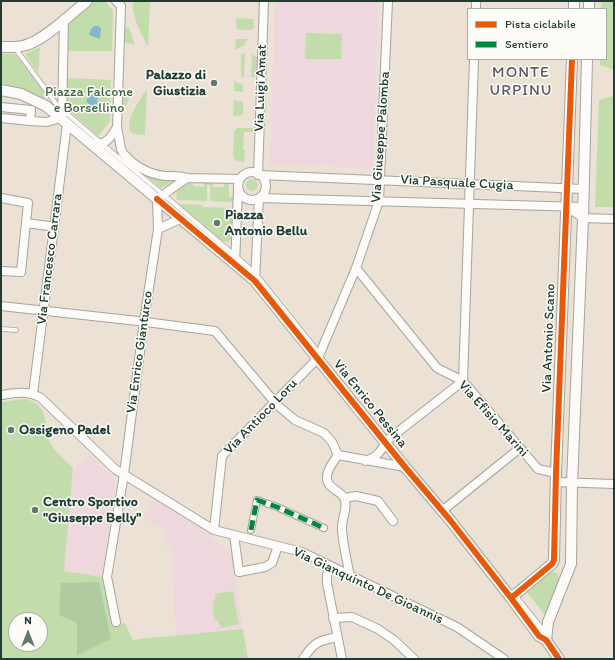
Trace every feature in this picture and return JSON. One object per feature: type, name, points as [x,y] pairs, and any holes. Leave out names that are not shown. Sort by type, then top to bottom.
[{"type":"street","points":[[1,47],[13,47],[29,44],[48,32],[87,1]]},
{"type":"street","name":"Via Luigi Amat","points":[[255,278],[259,198],[264,193],[266,186],[264,181],[258,175],[264,1]]},
{"type":"street","name":"Via Giuseppe Palomba","points":[[319,356],[356,268],[379,201],[388,1]]},
{"type":"street","points":[[119,3],[117,127],[123,153],[146,172],[239,183]]},
{"type":"street","name":"Via Francesco Carrara","points":[[33,394],[44,311],[63,118],[64,19]]},
{"type":"street","points":[[365,461],[380,454],[387,441],[463,381],[474,60]]},
{"type":"street","name":"Via Antonio Scano","points":[[552,564],[554,560],[572,60]]},
{"type":"street","name":"Via Antonio Scano","points":[[546,640],[548,622],[571,564],[572,483],[583,218],[587,60]]},
{"type":"street","name":"Via Enrico Pessina","points":[[1,90],[26,96],[46,106],[63,118],[97,144],[130,176],[161,197],[180,219],[236,261],[255,278],[387,441],[405,467],[443,510],[513,596],[538,636],[546,640],[559,659]]},
{"type":"street","points":[[26,96],[30,110],[30,121]]},
{"type":"street","points":[[1,107],[30,110]]},
{"type":"street","points":[[1,118],[47,122],[63,118]]},
{"type":"street","points":[[97,144],[107,141],[117,127]]},
{"type":"street","points":[[236,261],[239,183],[248,173],[256,173],[258,175]]},
{"type":"street","name":"Via Pasquale Cugia","points":[[258,175],[583,189]]},
{"type":"street","points":[[161,197],[187,178]]},
{"type":"street","points":[[239,183],[240,192],[243,197],[248,200],[255,200],[259,198]]},
{"type":"street","name":"Via Enrico Gianturco","points":[[116,622],[107,577],[124,474],[158,229],[161,197]]},
{"type":"street","points":[[1,198],[28,203],[20,272],[1,271]]},
{"type":"street","name":"Via Pasquale Cugia","points":[[259,198],[583,207]]},
{"type":"street","points":[[567,207],[583,218],[614,219]]},
{"type":"street","points":[[158,229],[180,219]]},
{"type":"street","points":[[26,223],[49,226]]},
{"type":"street","name":"Via Efisio Marini","points":[[356,268],[437,368],[463,381],[538,469],[556,478],[572,483],[614,484]]},
{"type":"street","points":[[1,306],[215,331],[274,401],[295,420],[324,433],[332,442],[338,455]]},
{"type":"street","name":"Via Antioco Loru","points":[[214,530],[222,456],[319,356]]},
{"type":"street","points":[[1,395],[23,392],[33,394]]},
{"type":"street","name":"Via Gianquinto De Gioannis","points":[[33,394],[41,398],[115,469],[214,530],[302,552],[457,627],[504,659]]},
{"type":"street","points":[[443,510],[520,448]]},
{"type":"street","points":[[338,455],[405,467]]},
{"type":"street","points":[[338,455],[327,476],[328,484],[345,498],[346,504],[342,520],[342,530],[350,576]]},
{"type":"street","points":[[345,498],[356,496],[378,501],[393,521]]},
{"type":"street","points":[[250,530],[257,500],[277,507],[324,528]]},
{"type":"street","name":"Via Gianquinto De Gioannis","points":[[234,535],[239,572],[265,567],[272,563],[278,546]]},
{"type":"street","points":[[513,596],[552,564],[568,571]]},
{"type":"street","points":[[330,566],[327,575],[327,583],[342,659]]},
{"type":"street","points":[[333,618],[352,616],[378,629],[394,640],[414,659]]},
{"type":"street","points":[[303,659],[310,648],[319,641],[337,637]]},
{"type":"lane","points":[[13,47],[57,105],[63,118],[97,144],[236,261]]},
{"type":"lane","points":[[1,85],[26,96]]},
{"type":"lane","points":[[1,328],[16,330]]},
{"type":"lane","points":[[387,441],[443,510]]},
{"type":"shaded area","points":[[275,1],[378,1],[373,169],[330,167],[330,164],[314,164],[314,167],[270,165]]},
{"type":"shaded area","points":[[90,455],[113,476],[115,493],[102,577],[64,571],[73,468]]},
{"type":"shaded area","points":[[153,498],[209,535],[231,554],[243,629],[176,635],[171,546],[165,545],[165,531],[143,517]]},
{"type":"green space","points":[[95,1],[105,1],[113,11],[112,51],[68,51],[68,24]]},
{"type":"green space","points":[[150,1],[148,47],[133,12],[134,2]]},
{"type":"green space","points":[[602,1],[614,1],[614,70],[600,65],[600,60],[607,60],[607,8],[601,8]]},
{"type":"green space","points":[[237,18],[253,19],[254,28],[252,30],[237,30]]},
{"type":"green space","points":[[126,27],[129,28],[135,44],[124,43]]},
{"type":"green space","points":[[306,33],[342,34],[341,59],[305,59]]},
{"type":"green space","points":[[236,39],[248,39],[245,42],[245,45],[235,50]]},
{"type":"green space","points":[[40,47],[38,73],[25,54]]},
{"type":"green space","points":[[245,53],[244,78],[241,76],[241,55]]},
{"type":"green space","points":[[1,54],[15,54],[43,88],[44,103],[1,82]]},
{"type":"green space","points":[[252,54],[257,57],[257,75],[251,78]]},
{"type":"green space","name":"Piazza Falcone e Borsellino","points":[[66,78],[111,80],[110,121],[98,136],[65,107]]},
{"type":"green space","points":[[234,81],[243,85],[243,92],[234,91]]},
{"type":"green space","points":[[123,89],[133,89],[126,106],[122,104]]},
{"type":"green space","points":[[147,89],[145,135],[133,134],[130,131],[130,121],[134,109]]},
{"type":"green space","points":[[614,96],[614,207],[595,207],[599,100]]},
{"type":"green space","points":[[234,100],[243,102],[243,115],[233,115]]},
{"type":"green space","points":[[237,128],[256,128],[255,132],[244,132],[244,162],[235,160],[233,156],[234,131]]},
{"type":"green space","points":[[148,175],[179,179],[161,188],[147,177]]},
{"type":"green space","points":[[252,179],[256,181],[258,185],[256,189],[252,191],[248,189],[246,185],[248,181]]},
{"type":"green space","points":[[187,182],[193,182],[193,186],[204,187],[204,183],[213,183],[213,187],[224,187],[224,183],[229,184],[229,197],[233,197],[233,202],[210,201],[210,185],[207,185],[207,201],[177,200],[177,192]]},
{"type":"green space","points":[[179,204],[202,205],[203,207],[233,208],[232,238],[228,242],[222,241]]},
{"type":"green space","name":"Centro Sportivo \"Giuseppe Belly\"","points":[[25,399],[33,402],[42,410],[50,442],[60,456],[73,468],[64,571],[102,577],[112,624],[125,623],[133,641],[139,639],[243,629],[248,659],[1,659],[1,402]]},
{"type":"green space","points":[[551,572],[558,574],[559,581],[545,615],[526,591]]},
{"type":"green space","points":[[99,582],[111,639],[77,655],[77,623],[59,615],[61,583]]},
{"type":"green space","points":[[233,591],[239,624],[221,628],[218,621],[214,620],[213,602],[215,601],[215,594]]},
{"type":"water","points":[[94,26],[101,28],[100,39],[89,35]]},
{"type":"water","points":[[96,93],[98,94],[97,105],[91,106],[87,102],[87,98]]},
{"type":"marked path","points":[[251,530],[257,500],[277,507],[324,528]]},
{"type":"cycle path","points":[[511,598],[552,564],[554,560],[572,60]]},
{"type":"cycle path","points":[[157,199],[255,281],[405,467],[450,520],[539,636],[546,640],[559,659]]},
{"type":"place","name":"Palazzo di Giustizia","points":[[214,83]]},
{"type":"place","name":"Piazza Antonio Bellu","points":[[217,223]]},
{"type":"place","name":"Ossigeno Padel","points":[[11,430]]},
{"type":"place","name":"Centro Sportivo \"Giuseppe Belly\"","points":[[35,510]]},
{"type":"district","name":"MONTE URPINU","points":[[521,82]]}]
